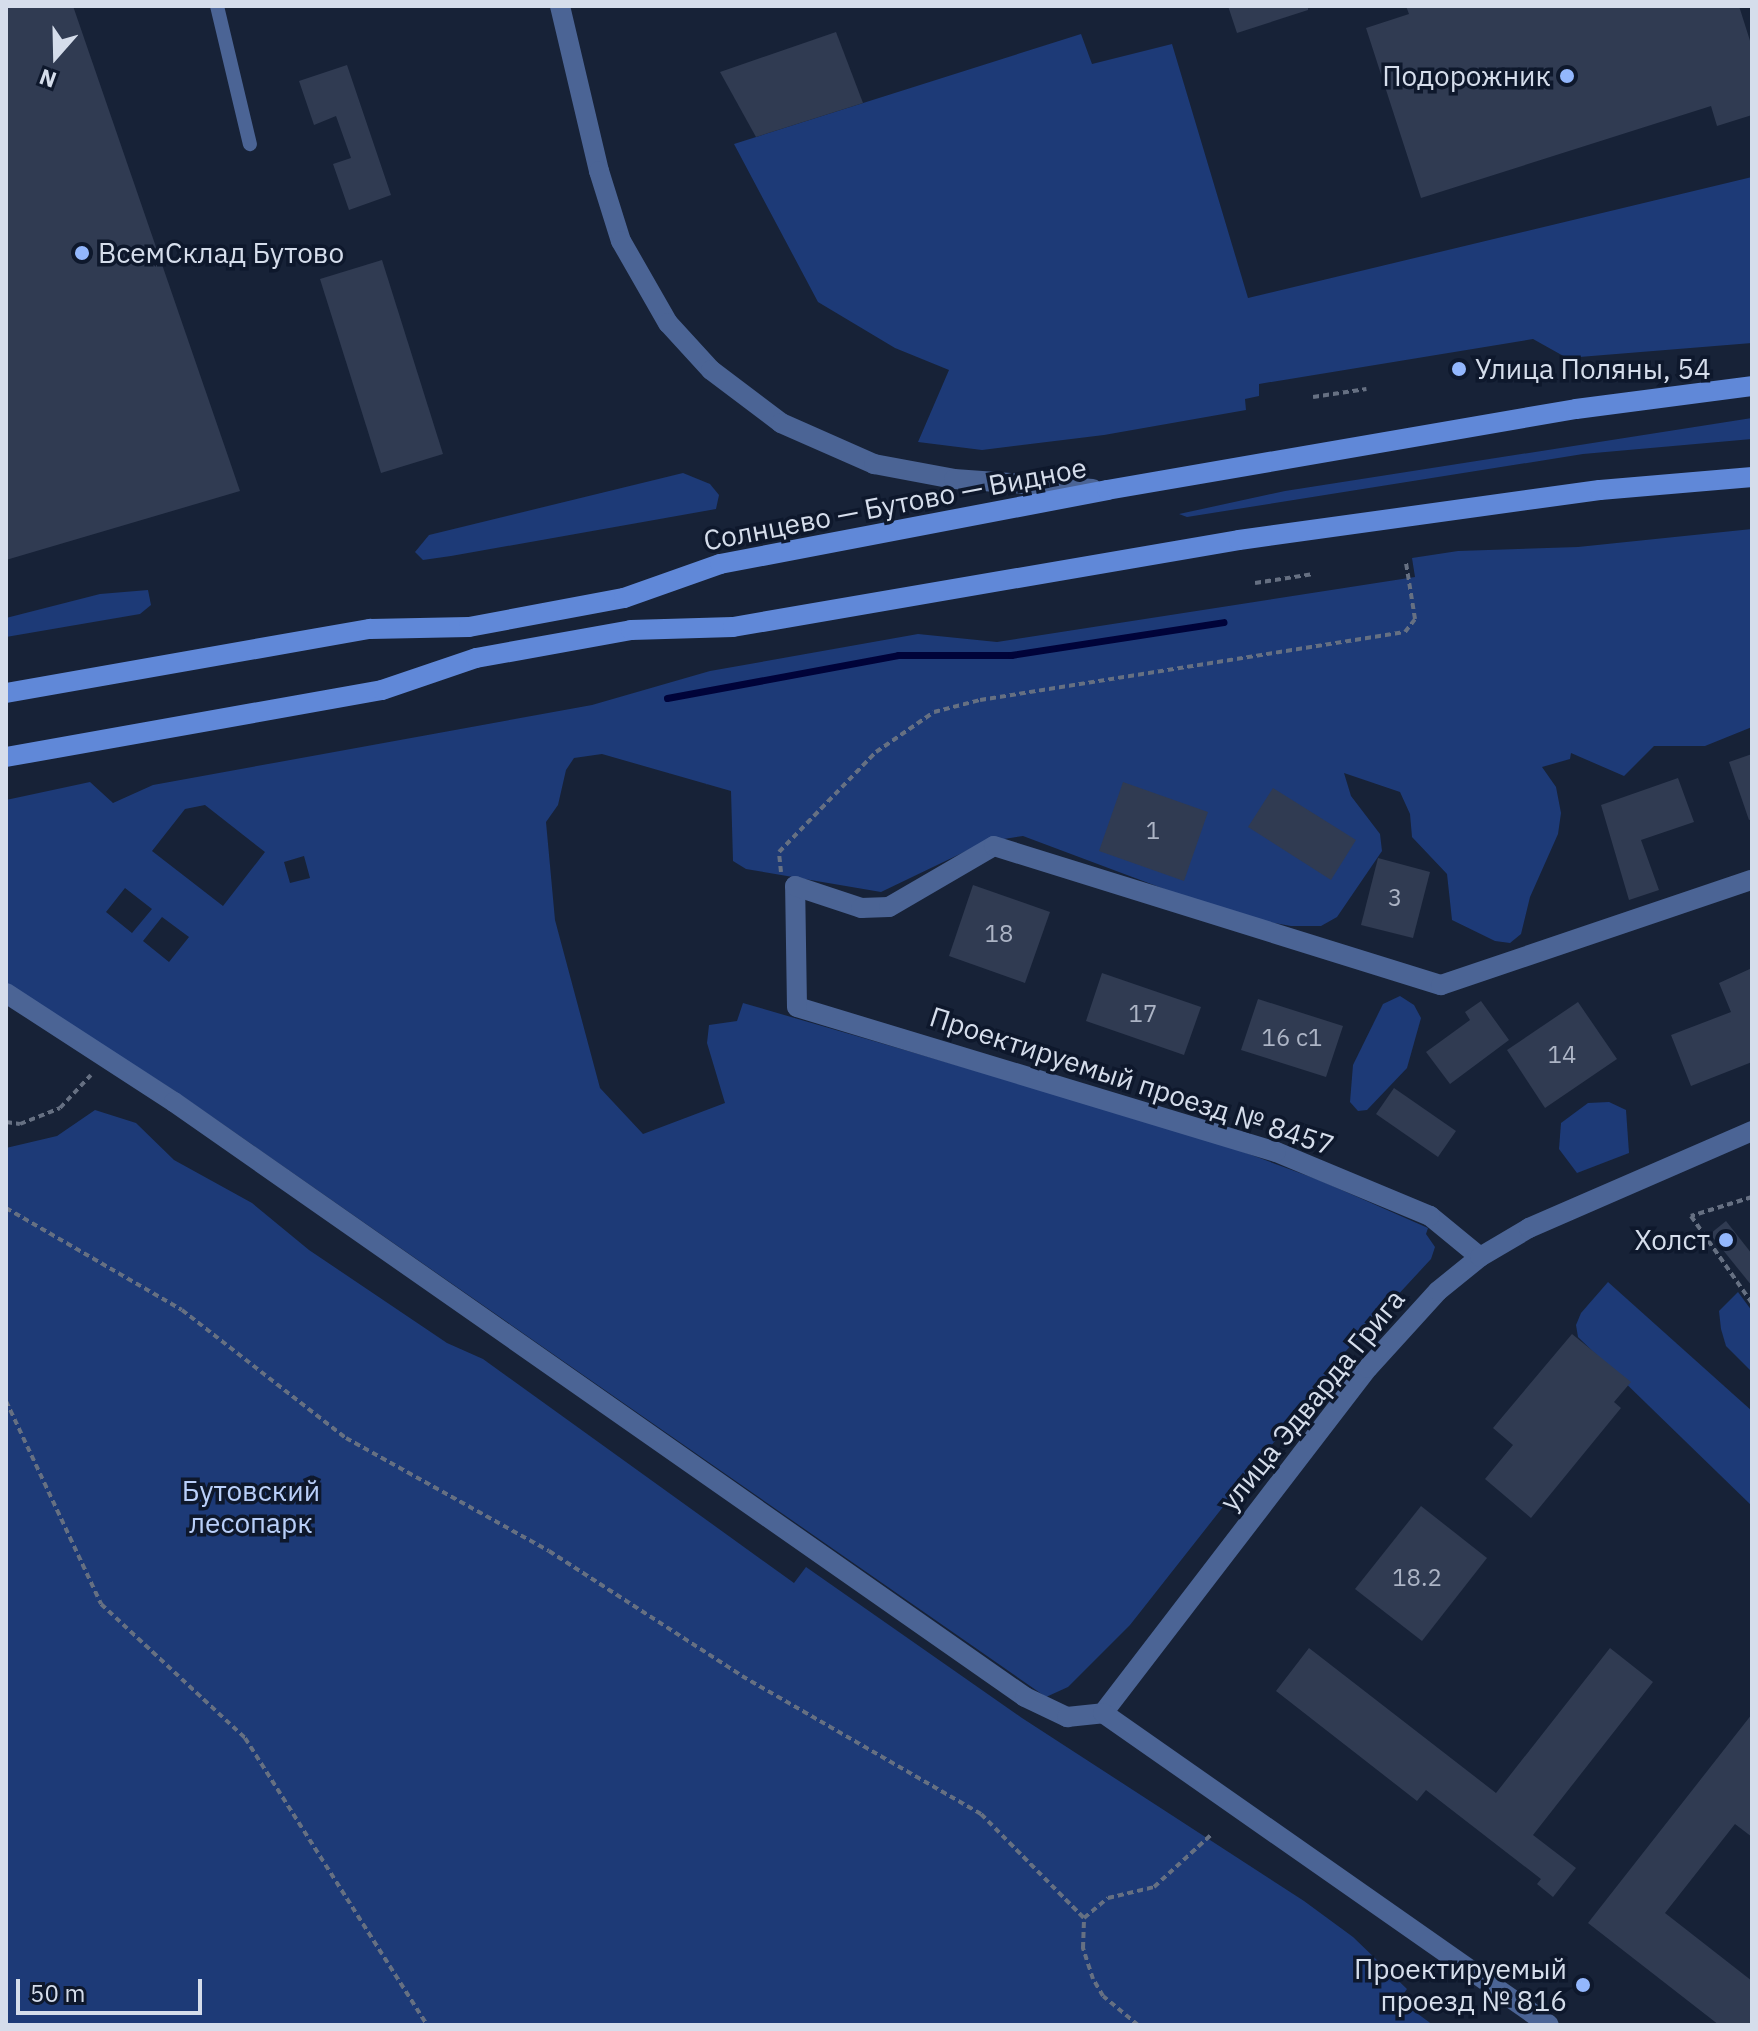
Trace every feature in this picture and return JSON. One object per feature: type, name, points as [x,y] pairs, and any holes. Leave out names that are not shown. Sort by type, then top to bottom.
[{"type":"main road","name":"Солнцево — Бутово — Видное","points":[[6,693],[370,629],[469,627],[624,598],[720,564],[1107,490],[1576,409],[1752,386]]},
{"type":"main road","points":[[6,757],[382,690],[476,658],[631,630],[733,627],[1270,535],[1600,490],[1752,477]]},
{"type":"street","points":[[560,6],[587,126],[621,241],[668,323],[732,389],[802,435],[874,464],[954,479],[1107,490]]},
{"type":"street","points":[[795,886],[861,908],[889,907],[994,846],[1441,985],[1752,880]]},
{"type":"street","name":"Проектируемый проезд № 8457","points":[[795,886],[797,1007],[1263,1147],[1430,1216],[1480,1257]]},
{"type":"street","points":[[6,993],[174,1102],[1045,1710],[1067,1717],[1103,1713],[1549,2025]]},
{"type":"street","name":"улица Эдварда Грига","points":[[1103,1713],[1388,1344],[1438,1291],[1480,1257],[1558,1214],[1752,1131]]},
{"type":"lane","points":[[217,6],[250,144]]},
{"type":"path","points":[[1313,397],[1366,389]]},
{"type":"path","points":[[795,886],[780,871],[779,852],[876,752],[934,712],[980,700],[1405,632],[1415,619],[1406,563]]},
{"type":"path","points":[[1255,583],[1313,574]]},
{"type":"path","points":[[6,1122],[20,1124],[60,1108],[98,1067]]},
{"type":"path","points":[[1752,1197],[1691,1216],[1752,1303]]},
{"type":"path","points":[[6,1208],[182,1310],[346,1438],[549,1551],[742,1676],[981,1814],[1084,1918],[1083,1948],[1093,1979],[1103,1996],[1138,2025]]},
{"type":"path","points":[[6,1401],[101,1604],[245,1738],[427,2025]]},
{"type":"path","points":[[1084,1918],[1108,1898],[1154,1887],[1211,1835]]},
{"type":"green space","points":[[1081,34],[1092,64],[1172,44],[1248,298],[1752,177],[1752,343],[1567,358],[1533,339],[1259,384],[1259,396],[1245,399],[1246,410],[1104,435],[982,450],[918,442],[949,370],[895,348],[818,302],[734,144]]},
{"type":"green space","points":[[1752,418],[1752,439],[1583,454],[1187,517],[1179,514],[1285,491]]},
{"type":"green space","points":[[683,473],[710,484],[719,495],[716,509],[423,560],[415,552],[429,535]]},
{"type":"green space","points":[[1752,529],[1752,727],[1705,746],[1654,746],[1624,776],[1571,753],[1570,759],[1542,767],[1556,787],[1561,813],[1558,834],[1530,897],[1521,934],[1510,943],[1495,941],[1452,920],[1447,874],[1412,837],[1410,814],[1400,792],[1344,773],[1351,796],[1380,834],[1382,851],[1337,917],[1321,926],[1291,926],[1239,917],[1023,836],[985,842],[881,892],[746,869],[733,861],[731,791],[602,754],[574,758],[566,770],[558,805],[546,822],[555,920],[600,1088],[643,1134],[725,1103],[707,1043],[709,1025],[737,1021],[743,1003],[1200,1136],[1319,1180],[1428,1228],[1426,1234],[1435,1247],[1431,1259],[1345,1352],[1130,1625],[1068,1687],[1046,1697],[175,1091],[6,984],[6,800],[90,782],[113,803],[153,785],[592,705],[710,671],[918,634],[997,642],[1415,577],[1412,558],[1458,551],[1578,547]],"holes":[[[205,805],[265,852],[223,906],[152,851],[185,809]],[[304,856],[310,878],[290,883],[284,862]],[[125,888],[152,909],[132,933],[106,912]],[[162,917],[189,937],[169,962],[143,941]]]},
{"type":"green space","points":[[148,590],[151,605],[140,614],[6,637],[6,618],[100,594]]},
{"type":"green space","points":[[1400,996],[1414,1005],[1421,1018],[1407,1068],[1367,1110],[1358,1111],[1350,1102],[1353,1065],[1383,1004]]},
{"type":"green space","points":[[1609,1102],[1626,1110],[1629,1153],[1577,1173],[1559,1149],[1561,1123],[1588,1103]]},
{"type":"green space","name":"Бутовский лесопарк","points":[[95,1110],[136,1123],[174,1160],[252,1203],[309,1250],[447,1343],[483,1359],[794,1583],[806,1567],[1022,1718],[1304,1901],[1353,1937],[1407,1989],[1399,2000],[1433,2025],[6,2025],[6,1148],[57,1136]]},
{"type":"green space","points":[[1608,1282],[1752,1411],[1752,1506],[1578,1337],[1576,1325],[1581,1313]]},
{"type":"green space","points":[[1738,1292],[1752,1311],[1752,1372],[1726,1346],[1721,1329],[1719,1311]]},
{"type":"building","name":"ВсемСклад Бутово","points":[[6,6],[73,6],[240,491],[6,560]]},
{"type":"building","points":[[1228,6],[1308,6],[1308,10],[1237,33]]},
{"type":"building","name":"Подорожник","points":[[1406,6],[1739,6],[1752,47],[1752,115],[1717,126],[1711,106],[1421,198],[1366,28],[1409,14]]},
{"type":"building","points":[[836,32],[863,103],[756,137],[720,72]]},
{"type":"building","points":[[347,65],[391,195],[349,210],[333,164],[351,158],[336,116],[314,125],[299,81]]},
{"type":"building","points":[[382,260],[443,454],[381,473],[320,279]]},
{"type":"building","points":[[1752,754],[1752,819],[1749,820],[1729,762]]},
{"type":"building","points":[[1678,778],[1694,822],[1641,840],[1659,890],[1629,900],[1601,805]]},
{"type":"building","points":[[1123,782],[1208,812],[1184,881],[1099,851]]},
{"type":"building","points":[[1273,788],[1356,840],[1331,880],[1248,827]]},
{"type":"building","points":[[1378,858],[1430,872],[1413,938],[1361,925]]},
{"type":"building","points":[[973,885],[1050,912],[1025,983],[949,956]]},
{"type":"building","points":[[1752,968],[1752,1062],[1691,1086],[1671,1035],[1731,1012],[1719,983]]},
{"type":"building","points":[[1102,973],[1201,1007],[1184,1055],[1086,1021]]},
{"type":"building","points":[[1258,999],[1343,1026],[1326,1077],[1241,1050]]},
{"type":"building","points":[[1481,1001],[1509,1040],[1450,1084],[1426,1052],[1470,1020],[1465,1012]]},
{"type":"building","points":[[1578,1002],[1617,1059],[1545,1108],[1507,1050]]},
{"type":"building","points":[[1394,1088],[1456,1131],[1438,1157],[1376,1114]]},
{"type":"building","points":[[1726,1221],[1752,1254],[1752,1286],[1710,1234]]},
{"type":"building","points":[[1572,1334],[1631,1382],[1614,1402],[1621,1408],[1531,1518],[1485,1479],[1513,1445],[1493,1428]]},
{"type":"building","points":[[1421,1506],[1487,1558],[1422,1641],[1355,1589]]},
{"type":"building","points":[[1309,1648],[1496,1793],[1610,1648],[1653,1682],[1533,1835],[1576,1868],[1553,1897],[1537,1884],[1541,1879],[1426,1790],[1417,1801],[1276,1691]]},
{"type":"building","points":[[1752,1714],[1752,1837],[1735,1824],[1665,1913],[1752,1981],[1752,2025],[1719,2025],[1588,1923]]},
{"type":"waterway","points":[[667,698],[898,655],[1011,655],[1223,622]]},
{"type":"place","name":"Подорожник","points":[[1567,76]]},
{"type":"place","name":"ВсемСклад Бутово","points":[[82,253]]},
{"type":"place","name":"Улица Поляны, 54","points":[[1459,369]]},
{"type":"place","name":"Холст","points":[[1726,1240]]},
{"type":"place","name":"Проектируемый проезд № 816","points":[[1583,1985]]}]
